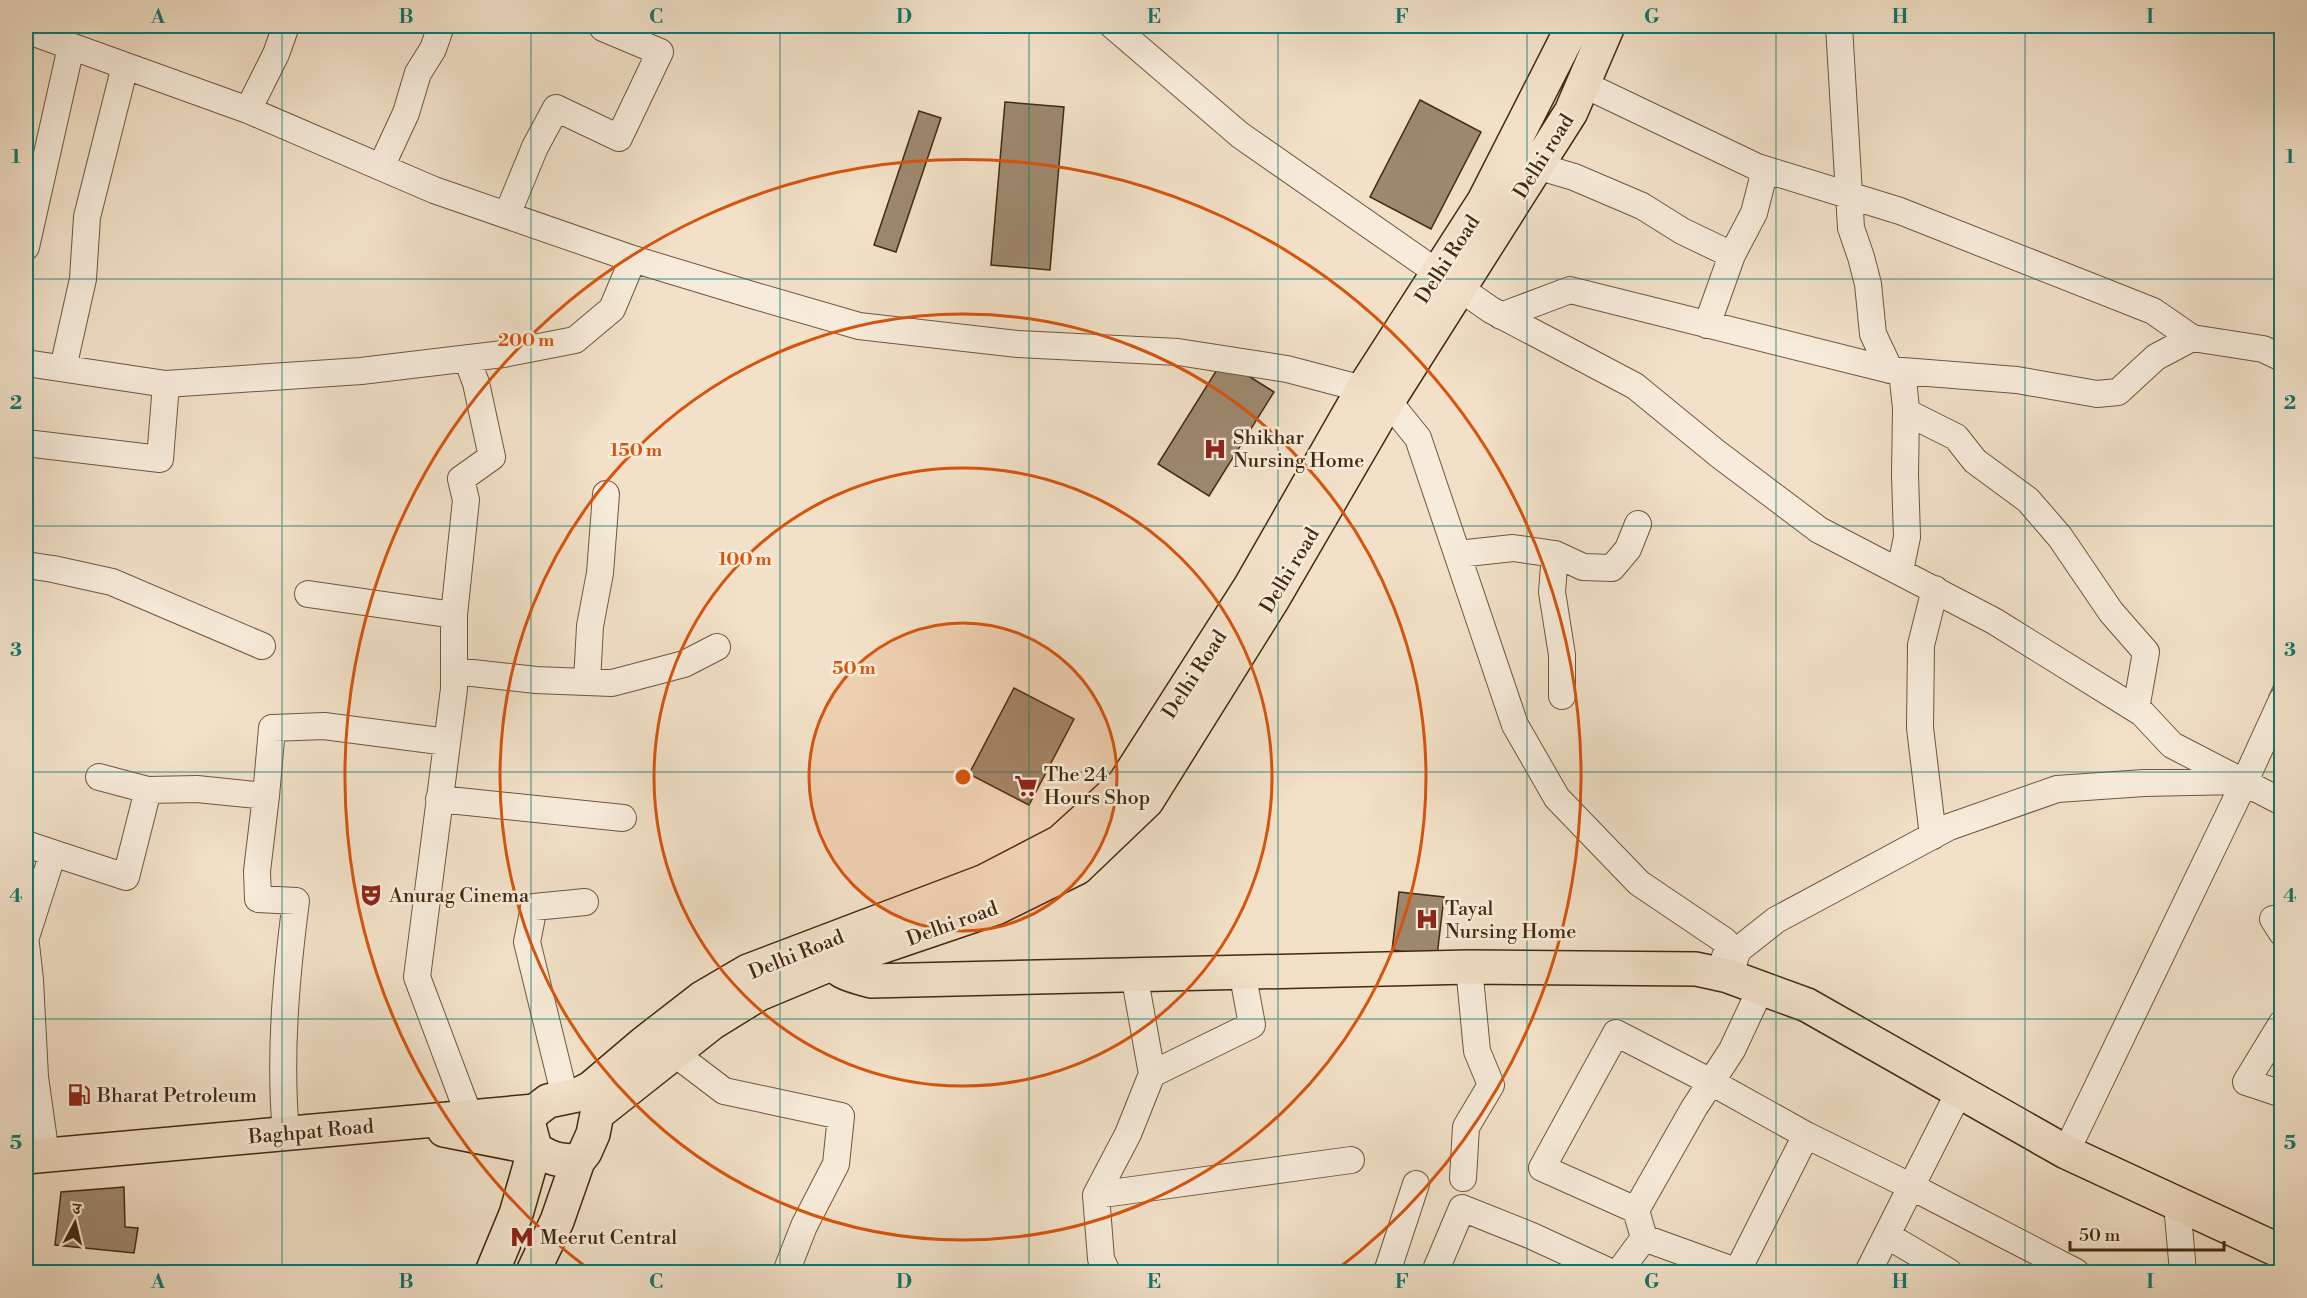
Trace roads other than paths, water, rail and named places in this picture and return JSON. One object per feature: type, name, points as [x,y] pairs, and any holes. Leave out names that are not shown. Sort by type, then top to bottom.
[{"type":"main road","name":"Delhi Road","points":[[578,1093],[702,998],[748,971],[827,953],[876,936],[1060,842],[1124,784],[1448,282],[1484,201],[1573,26]]},
{"type":"main road","name":"Delhi road","points":[[1448,282],[1537,166],[1571,112],[1608,26]]},
{"type":"main road","points":[[876,936],[910,980]]},
{"type":"main road","name":"Delhi Road","points":[[533,1272],[557,1221],[578,1161],[593,1134],[597,1114],[712,1023],[827,953]]},
{"type":"main road","points":[[827,953],[847,974],[871,981],[1469,967],[1696,969],[1724,975],[1807,1005],[2066,1152],[2282,1252]]},
{"type":"main road","name":"Baghpat Road","points":[[36,1156],[536,1111],[548,1101],[578,1093]]},
{"type":"main road","points":[[492,1272],[516,1214],[535,1148],[530,1135],[530,1121],[536,1111]]},
{"type":"main road","points":[[410,1123],[535,1148],[547,1157],[559,1161],[578,1161]]},
{"type":"street","points":[[248,110],[276,54],[286,26]]},
{"type":"street","points":[[381,167],[406,113],[418,73],[433,49],[441,26]]},
{"type":"street","points":[[1113,26],[1240,135],[1448,282],[1501,316],[1635,386],[1718,454],[1819,530],[1994,621],[2142,713],[2172,745],[2282,802]]},
{"type":"street","points":[[1839,26],[1851,228],[1868,284],[1873,334],[1896,370],[1906,412],[1907,537],[1900,571]]},
{"type":"street","points":[[507,215],[535,147],[556,108],[619,138],[660,52],[603,28]]},
{"type":"street","points":[[26,30],[248,110],[434,190],[633,259],[859,326],[1018,344],[1178,352],[1287,369],[1376,395],[1418,438],[1515,725],[1557,798],[1639,883],[1725,941],[1728,948],[1724,975]]},
{"type":"street","points":[[26,247],[71,47]]},
{"type":"street","points":[[63,368],[82,279],[87,217],[125,66]]},
{"type":"street","points":[[1583,84],[1765,170],[1900,211],[2152,311],[2192,338],[2263,349],[2282,358]]},
{"type":"street","points":[[1537,166],[1574,177],[1642,206],[1682,231],[1732,255]]},
{"type":"street","points":[[1707,325],[1732,255],[1754,213],[1765,170]]},
{"type":"street","points":[[26,363],[166,384],[349,372],[503,354],[575,340],[612,309],[633,259]]},
{"type":"street","points":[[1501,316],[1570,290],[1896,370],[2017,380],[2097,394],[2118,392],[2156,357],[2192,338]]},
{"type":"street","points":[[467,358],[476,383],[492,456],[461,479],[466,500],[454,615],[454,670],[417,977],[470,1118]]},
{"type":"street","points":[[26,443],[160,459],[166,384]]},
{"type":"street","points":[[1906,412],[1956,437],[1975,461],[2028,500],[2060,537],[2111,612],[2146,652],[2136,709]]},
{"type":"street","points":[[587,682],[590,627],[600,573],[606,494]]},
{"type":"street","points":[[1458,554],[1513,548],[1556,554],[1583,567],[1612,568],[1628,549],[1638,524]]},
{"type":"street","points":[[1556,554],[1552,592],[1562,655],[1562,696]]},
{"type":"street","points":[[26,565],[53,568],[112,582],[262,646]]},
{"type":"street","points":[[1933,836],[1920,728],[1921,645],[1935,590]]},
{"type":"street","points":[[308,594],[454,615]]},
{"type":"street","points":[[454,670],[536,680],[612,683],[684,664],[717,647]]},
{"type":"street","points":[[2066,1152],[2238,779],[2282,700]]},
{"type":"street","points":[[286,1133],[284,1105],[286,987],[296,901],[258,899],[257,871],[272,728],[324,726],[447,742]]},
{"type":"street","points":[[99,777],[148,790],[196,789],[266,796]]},
{"type":"street","points":[[1724,975],[1738,950],[1776,920],[1949,827],[2056,789],[2238,779]]},
{"type":"street","points":[[26,844],[126,877],[148,790]]},
{"type":"street","points":[[439,799],[623,818]]},
{"type":"street","points":[[26,937],[53,853]]},
{"type":"street","points":[[578,1093],[527,942],[534,907],[585,902]]},
{"type":"street","points":[[26,944],[35,1077],[36,1156]]},
{"type":"street","points":[[1463,1178],[1466,1127],[1491,1085],[1477,1051],[1469,967]]},
{"type":"street","points":[[1152,1074],[1252,1025],[1242,971]]},
{"type":"street","points":[[1107,1272],[1101,1259],[1096,1195],[1128,1134],[1152,1074],[1134,974]]},
{"type":"street","points":[[1644,1238],[1636,1210],[1732,1050],[1761,988]]},
{"type":"street","points":[[2282,1023],[2246,1082],[2282,1094]]},
{"type":"street","points":[[1636,1210],[1542,1168],[1616,1033],[1712,1082],[1806,1135],[2076,1272]]},
{"type":"street","points":[[674,1053],[724,1091],[841,1116],[836,1164],[804,1226],[786,1272]]},
{"type":"street","points":[[1868,1272],[1959,1092]]},
{"type":"street","points":[[1644,1238],[1738,1272],[1806,1135]]},
{"type":"street","points":[[1096,1195],[1351,1160]]},
{"type":"street","points":[[1387,1272],[1416,1184]]},
{"type":"street","points":[[2177,1204],[2183,1272]]},
{"type":"street","points":[[1435,1272],[1462,1208],[1532,1236],[1610,1272]]},
{"type":"street","points":[[1888,1236],[1949,1272]]},
{"type":"street","points":[[1619,1272],[1644,1238]]},
{"type":"waterway","points":[[2271,697],[2282,672]]},
{"type":"place","name":"Shikhar Nursing Home","points":[[1215,449]]},
{"type":"place","name":"The 24 Hours Shop","points":[[1026,786]]},
{"type":"place","name":"Anurag Cinema","points":[[371,895]]},
{"type":"place","name":"Tayal Nursing Home","points":[[1427,919]]},
{"type":"place","name":"Bharat Petroleum","points":[[79,1095]]},
{"type":"place","name":"Meerut Central","points":[[522,1237]]}]
